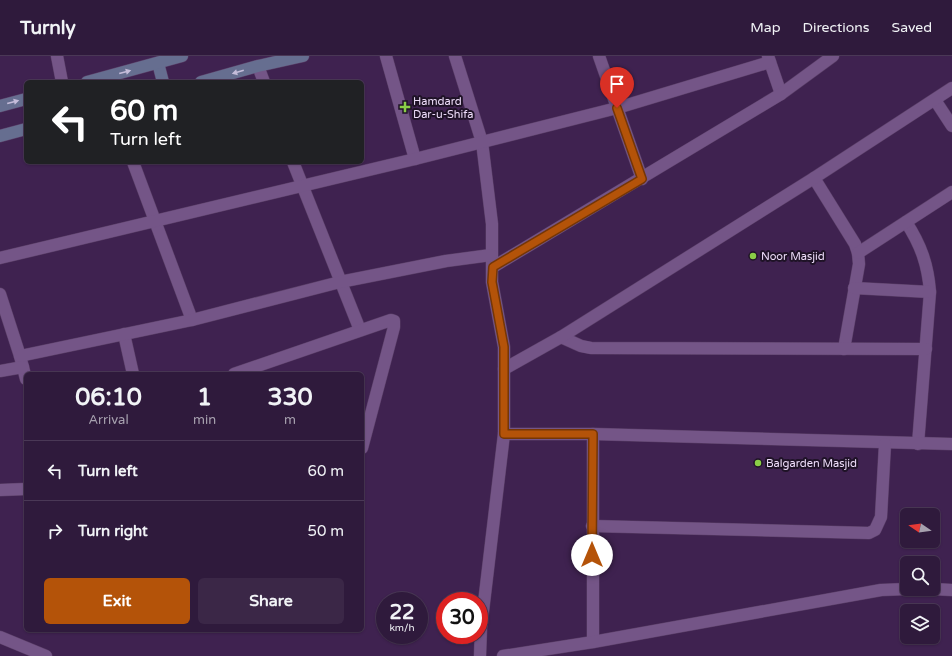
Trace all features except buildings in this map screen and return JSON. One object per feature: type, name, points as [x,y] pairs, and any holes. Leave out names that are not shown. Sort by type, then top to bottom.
[{"type":"main road","points":[[94,80],[182,56]]},
{"type":"main road","points":[[208,80],[258,66],[303,56]]},
{"type":"main road","points":[[158,63],[162,80]]},
{"type":"main road","points":[[0,106],[24,100]]},
{"type":"main road","points":[[0,136],[24,130]]},
{"type":"street","points":[[57,56],[62,80]]},
{"type":"street","points":[[386,56],[415,159]]},
{"type":"street","points":[[455,56],[482,142],[492,224],[492,282],[501,328],[504,369],[504,434],[482,613],[480,656]]},
{"type":"street","points":[[599,56],[642,179]]},
{"type":"street","points":[[493,267],[642,179],[781,94],[833,56]]},
{"type":"street","points":[[0,258],[415,159],[617,108],[769,59],[781,94]]},
{"type":"street","points":[[258,66],[263,80]]},
{"type":"street","points":[[504,369],[561,337],[814,178],[936,100],[952,88]]},
{"type":"street","points":[[936,100],[952,126]]},
{"type":"street","points":[[134,164],[192,320]]},
{"type":"street","points":[[294,164],[360,330]]},
{"type":"street","points":[[814,178],[855,244],[858,253],[858,264],[844,349]]},
{"type":"street","points":[[858,253],[952,192]]},
{"type":"street","points":[[906,222],[923,253],[928,271],[930,292],[918,444]]},
{"type":"street","points":[[0,370],[22,362],[124,334],[192,320],[340,282],[446,261],[491,255]]},
{"type":"street","points":[[854,288],[930,292]]},
{"type":"street","points":[[0,294],[24,372]]},
{"type":"street","points":[[240,372],[388,320],[392,320],[394,323],[364,440]]},
{"type":"street","points":[[124,334],[134,372]]},
{"type":"street","points":[[561,337],[581,346],[591,348],[926,349]]},
{"type":"street","points":[[504,434],[593,434],[885,444],[952,444]]},
{"type":"street","points":[[593,434],[593,642]]},
{"type":"street","points":[[592,526],[869,532],[875,530],[881,517],[885,444]]},
{"type":"street","points":[[0,490],[24,489]]},
{"type":"street","points":[[940,589],[952,590]]},
{"type":"street","points":[[503,656],[593,642],[873,592],[900,590]]},
{"type":"street","points":[[0,637],[46,656]]},
{"type":"place","name":"Hamdard Dar-u-Shifa","points":[[405,107]]},
{"type":"place","name":"Noor Masjid","points":[[753,256]]},
{"type":"place","name":"Balgarden Masjid","points":[[758,463]]},
{"type":"route","points":[[592,555],[593,434],[504,434],[504,347],[492,282],[493,267],[642,179],[617,108]]}]
